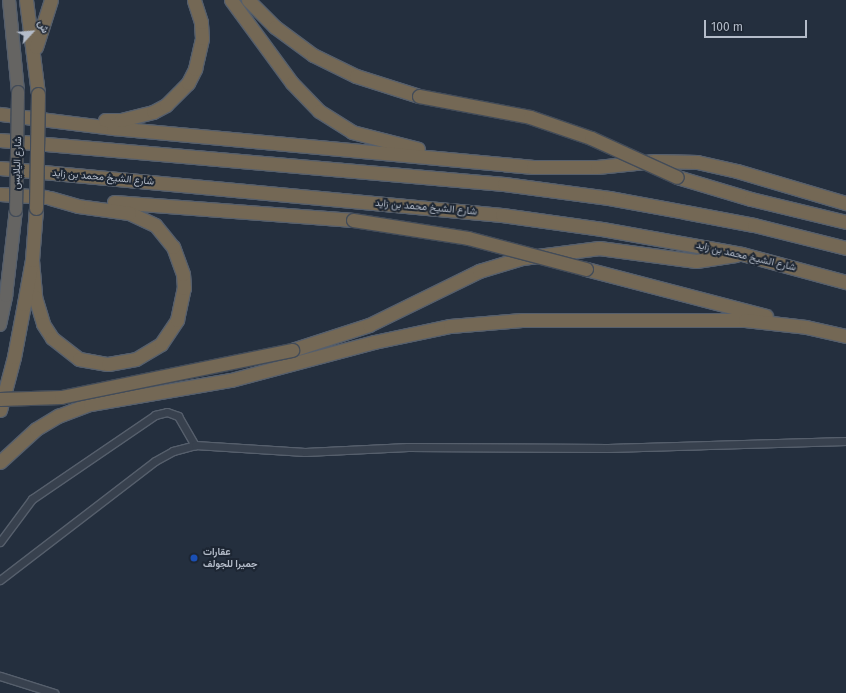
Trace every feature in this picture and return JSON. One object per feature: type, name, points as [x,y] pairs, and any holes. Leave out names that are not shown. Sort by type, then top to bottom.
[{"type":"highway","name":"شارع اليلايس","points":[[0,325],[6,296],[16,210],[18,92],[9,0]]},
{"type":"highway","points":[[0,410],[14,357],[32,260],[36,208],[38,94],[34,53],[26,0]]},
{"type":"highway","points":[[34,53],[51,0]]},
{"type":"highway","points":[[53,119],[121,120],[139,117],[166,105],[188,83],[200,54],[201,22],[194,0]]},
{"type":"highway","points":[[231,0],[292,83],[319,111],[336,123],[352,132],[378,141],[473,161]]},
{"type":"highway","points":[[248,0],[275,27],[320,58],[356,76],[419,96],[530,117],[591,138],[677,177],[750,199],[846,222]]},
{"type":"highway","points":[[0,114],[53,119],[121,129],[565,168],[655,161],[697,162],[744,172],[846,203]]},
{"type":"highway","points":[[0,140],[504,184],[609,198],[693,213],[754,225],[846,248]]},
{"type":"highway","name":"شارع الشيخ محمد بن زايد","points":[[0,168],[502,215],[602,229],[742,254],[846,282]]},
{"type":"highway","points":[[0,194],[353,220],[453,235],[806,327],[846,336]]},
{"type":"highway","points":[[32,260],[35,297],[43,324],[52,338],[79,358],[108,364],[136,359],[161,344],[177,320],[184,288],[183,274],[173,247],[155,225],[129,212],[78,206],[50,198]]},
{"type":"highway","points":[[0,398],[61,397],[292,350],[369,326],[479,271],[522,258],[594,248],[703,261],[742,254]]},
{"type":"highway","points":[[0,462],[36,429],[58,416],[90,404],[231,380],[374,342],[438,328],[522,320],[745,320],[806,327]]},
{"type":"street","points":[[0,542],[32,499],[155,415],[167,412],[178,416],[196,445]]},
{"type":"street","points":[[0,580],[150,464],[173,451],[196,445],[305,452],[415,447],[608,448],[846,441]]},
{"type":"street","points":[[0,676],[54,693]]},
{"type":"place","name":"عقارات جميرا للجولف","points":[[194,558]]}]
